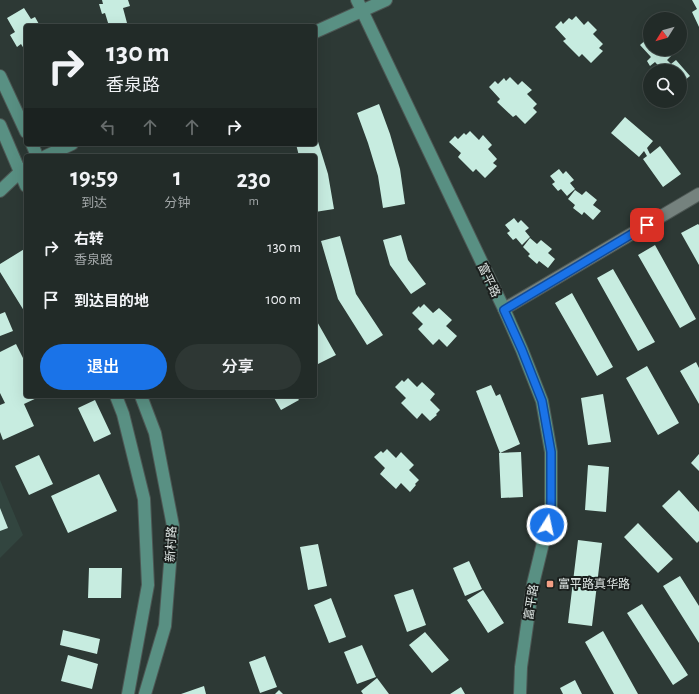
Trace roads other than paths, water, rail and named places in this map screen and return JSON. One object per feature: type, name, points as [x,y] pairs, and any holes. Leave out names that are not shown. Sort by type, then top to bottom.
[{"type":"street","points":[[317,31],[360,5],[386,0]]},
{"type":"street","name":"富平路","points":[[360,5],[504,310],[542,401],[551,452],[551,510],[533,584],[520,694]]},
{"type":"street","points":[[0,76],[24,128]]},
{"type":"street","points":[[0,126],[23,170],[0,191]]},
{"type":"street","points":[[50,154],[68,146]]},
{"type":"street","points":[[504,310],[699,194]]},
{"type":"street","name":"新村路","points":[[117,398],[123,414],[144,499],[148,585],[128,694]]},
{"type":"street","name":"新村路","points":[[142,398],[155,432],[173,526],[165,626],[145,694]]},
{"type":"place","name":"富平路真华路","points":[[550,584]]}]
